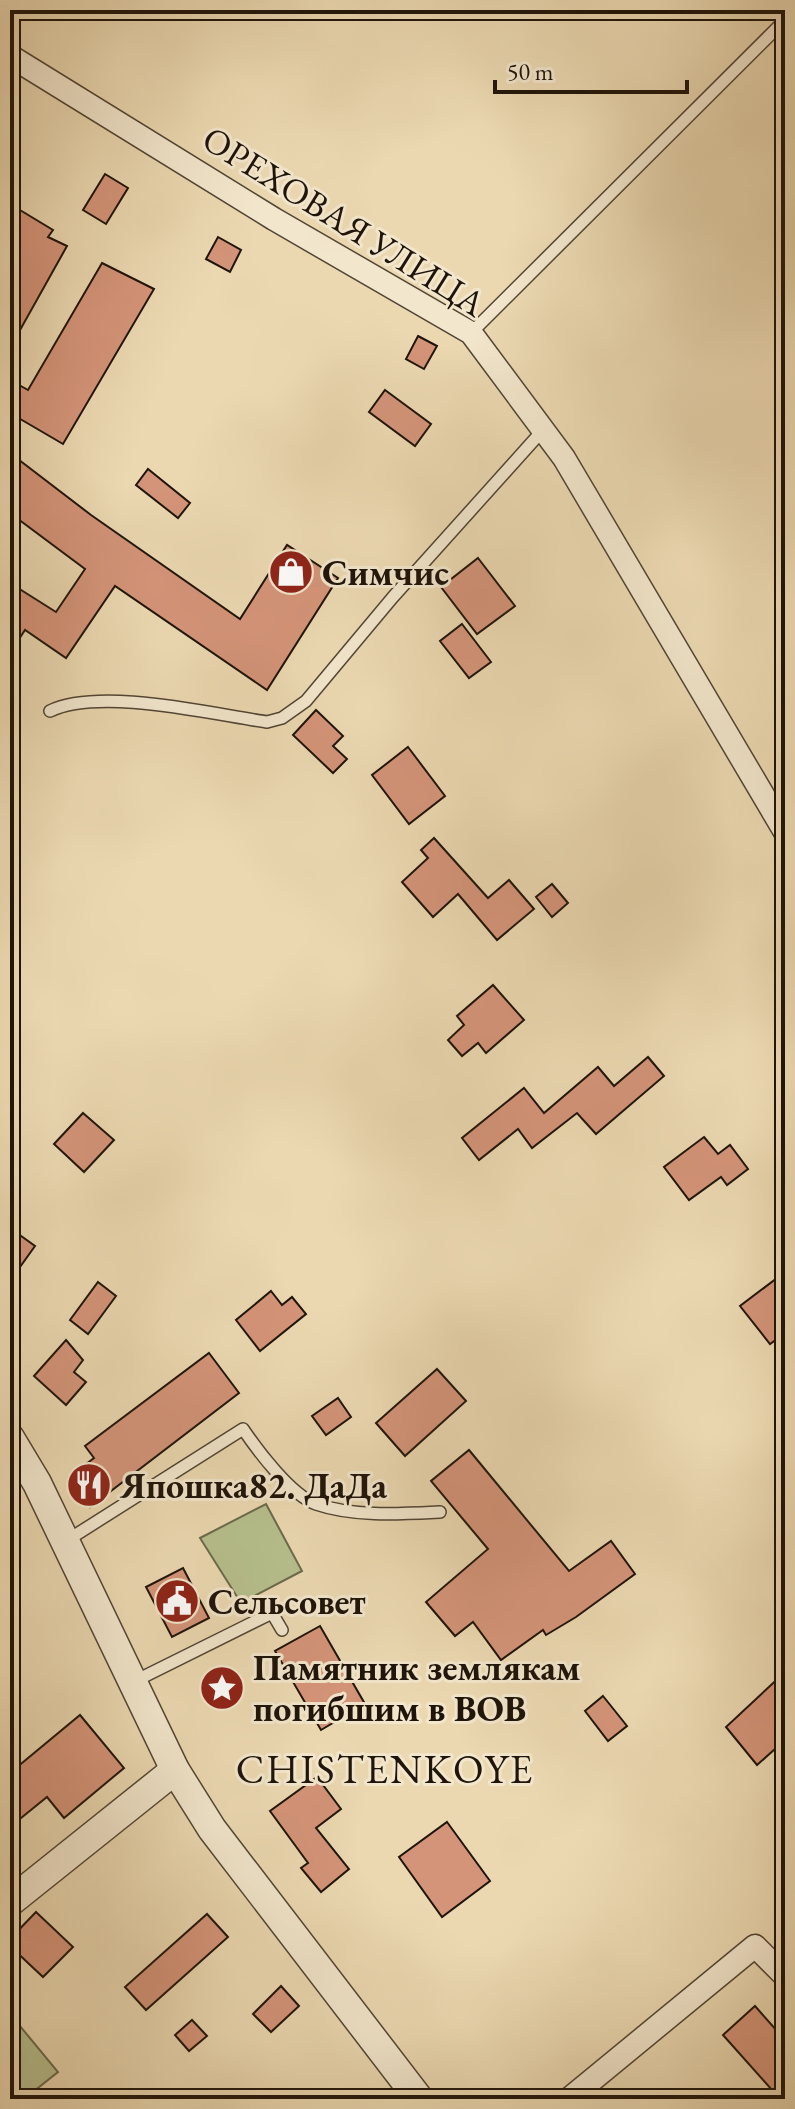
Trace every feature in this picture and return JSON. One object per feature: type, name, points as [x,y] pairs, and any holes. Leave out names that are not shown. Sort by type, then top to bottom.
[{"type":"street","name":"ОРЕХОВАЯ УЛИЦА","points":[[10,56],[274,219],[471,333],[564,458],[785,832]]},
{"type":"street","points":[[10,1438],[37,1483],[131,1683],[182,1781],[212,1829],[419,2099]]},
{"type":"street","points":[[10,1902],[150,1788],[159,1777],[163,1759],[160,1739]]},
{"type":"street","points":[[150,1788],[182,1781]]},
{"type":"street","points":[[569,2099],[755,1946],[785,1976]]},
{"type":"lane","points":[[471,333],[785,20]]},
{"type":"lane","points":[[50,711],[63,705],[100,701],[267,722],[282,718],[306,701],[403,585],[543,430]]},
{"type":"lane","points":[[65,1541],[243,1429],[269,1466],[314,1504],[387,1515],[440,1512]]},
{"type":"lane","points":[[131,1683],[272,1613],[282,1630]]},
{"type":"green space","points":[[266,1504],[302,1571],[241,1603],[200,1538]]},
{"type":"green space","points":[[10,2014],[58,2072],[24,2099],[10,2099]]},
{"type":"building","points":[[105,174],[128,188],[106,224],[83,210]]},
{"type":"building","points":[[10,204],[53,230],[48,237],[67,246],[10,348]]},
{"type":"building","points":[[218,237],[241,250],[230,272],[206,259]]},
{"type":"building","points":[[102,263],[154,289],[63,444],[10,413],[10,380],[28,390]]},
{"type":"building","points":[[418,336],[437,346],[424,369],[406,359]]},
{"type":"building","points":[[385,390],[431,424],[415,446],[369,412]]},
{"type":"building","points":[[10,453],[91,515],[240,619],[287,545],[338,578],[267,690],[115,586],[66,658],[25,630],[10,653],[10,583],[56,612],[85,569],[10,513]]},
{"type":"building","points":[[148,469],[190,503],[178,518],[136,485]]},
{"type":"building","points":[[478,558],[515,606],[477,634],[441,587]]},
{"type":"building","points":[[462,624],[491,662],[469,678],[440,641]]},
{"type":"building","points":[[316,710],[343,736],[333,746],[347,759],[333,773],[293,735]]},
{"type":"building","points":[[408,747],[445,796],[409,824],[372,775]]},
{"type":"building","points":[[434,838],[488,898],[509,880],[534,909],[497,940],[458,894],[433,917],[402,882],[428,858],[421,850]]},
{"type":"building","points":[[552,884],[568,903],[552,917],[536,897]]},
{"type":"building","points":[[493,985],[524,1020],[486,1053],[478,1043],[462,1056],[448,1040],[464,1025],[457,1016]]},
{"type":"building","points":[[648,1057],[664,1076],[596,1134],[577,1113],[532,1148],[518,1129],[479,1160],[462,1138],[524,1088],[544,1113],[598,1067],[614,1086]]},
{"type":"building","points":[[83,1113],[114,1140],[84,1172],[54,1144]]},
{"type":"building","points":[[704,1137],[718,1154],[730,1145],[748,1169],[727,1185],[721,1177],[689,1200],[664,1167]]},
{"type":"building","points":[[10,1228],[35,1246],[10,1281]]},
{"type":"building","points":[[785,1272],[785,1333],[770,1344],[740,1306]]},
{"type":"building","points":[[98,1282],[116,1296],[88,1334],[70,1320]]},
{"type":"building","points":[[271,1291],[282,1305],[292,1297],[306,1314],[260,1351],[236,1320]]},
{"type":"building","points":[[66,1340],[83,1360],[74,1372],[86,1382],[66,1405],[34,1376]]},
{"type":"building","points":[[209,1353],[239,1393],[90,1507],[69,1477],[94,1458],[85,1446]]},
{"type":"building","points":[[437,1369],[466,1401],[405,1456],[376,1423]]},
{"type":"building","points":[[338,1398],[351,1417],[326,1435],[312,1416]]},
{"type":"building","points":[[469,1450],[569,1571],[611,1541],[635,1574],[576,1617],[546,1635],[543,1630],[501,1660],[473,1622],[455,1636],[426,1602],[488,1549],[431,1481]]},
{"type":"building","name":"Сельсовет","points":[[183,1568],[209,1618],[172,1637],[146,1587]]},
{"type":"building","points":[[320,1626],[365,1704],[321,1730],[275,1651]]},
{"type":"building","points":[[785,1672],[785,1740],[757,1765],[726,1727]]},
{"type":"building","points":[[603,1696],[627,1726],[608,1741],[585,1711]]},
{"type":"building","points":[[80,1715],[124,1768],[64,1818],[47,1797],[10,1827],[10,1773]]},
{"type":"building","points":[[317,1777],[341,1809],[316,1828],[349,1869],[321,1892],[301,1868],[308,1863],[270,1811]]},
{"type":"building","points":[[447,1822],[490,1881],[442,1917],[399,1857]]},
{"type":"building","points":[[36,1912],[73,1947],[43,1977],[10,1946],[10,1939]]},
{"type":"building","points":[[207,1914],[228,1937],[146,2010],[125,1987]]},
{"type":"building","points":[[281,1986],[299,2006],[271,2032],[253,2014]]},
{"type":"building","points":[[755,2006],[785,2040],[785,2099],[780,2099],[723,2035]]},
{"type":"building","points":[[192,2020],[207,2036],[189,2051],[175,2035]]},
{"type":"place","name":"Симчис","points":[[291,572]]},
{"type":"place","name":"Япошка82. ДаДа","points":[[89,1485]]},
{"type":"place","name":"Сельсовет","points":[[177,1601]]},
{"type":"place","name":"Памятник землякам погибшим в ВОВ","points":[[222,1688]]},
{"type":"district","name":"CHISTENKOYE","points":[[385,1769]]}]
